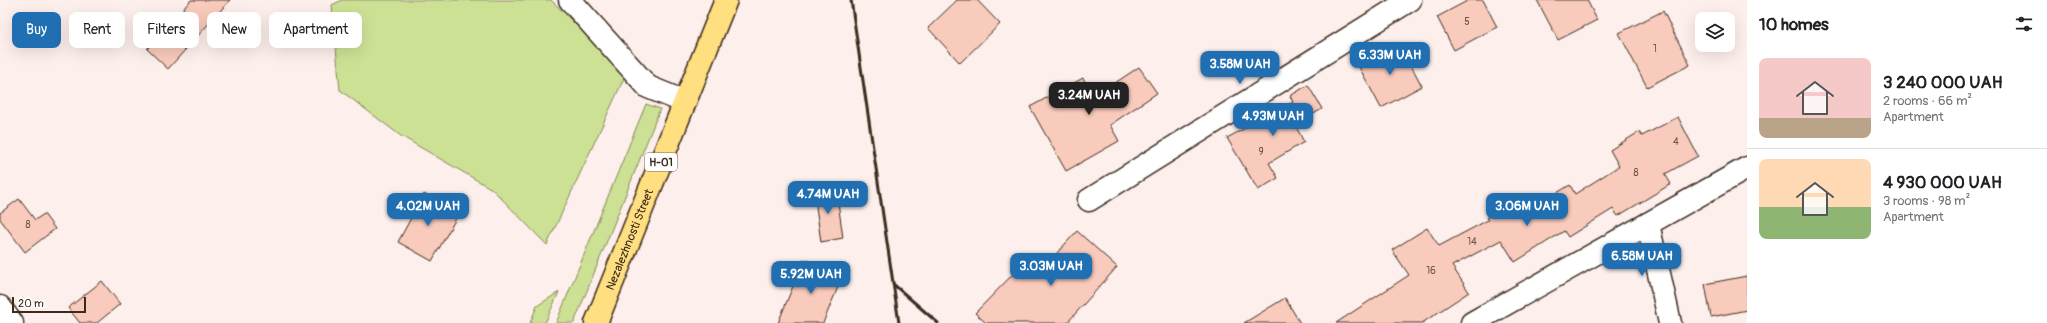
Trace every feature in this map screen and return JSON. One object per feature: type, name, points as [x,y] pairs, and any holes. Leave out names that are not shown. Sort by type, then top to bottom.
[{"type":"main road","name":"Nezalezhnosti Street","points":[[596,323],[726,0]]},
{"type":"street","points":[[570,0],[648,87],[685,102]]},
{"type":"street","points":[[1088,200],[1410,0]]},
{"type":"street","points":[[1472,323],[1747,168]]},
{"type":"street","points":[[1648,224],[1670,323]]},
{"type":"street","points":[[0,307],[12,323]]},
{"type":"green space","points":[[342,0],[551,0],[626,74],[547,245],[492,189],[401,136],[340,90],[336,48],[362,48],[362,12],[333,12],[332,5]]},
{"type":"green space","points":[[646,104],[660,109],[574,323],[556,323]]},
{"type":"green space","points":[[559,292],[545,323],[530,323],[537,306]]},
{"type":"building","points":[[191,0],[230,0],[219,12],[207,12],[207,26],[199,34],[199,12],[180,12]]},
{"type":"building","points":[[957,0],[977,0],[1000,24],[960,63],[928,28]]},
{"type":"building","points":[[1469,0],[1483,0],[1497,27],[1454,50],[1437,17]]},
{"type":"building","points":[[1537,0],[1587,0],[1597,20],[1558,40]]},
{"type":"building","points":[[1663,11],[1690,65],[1647,87],[1619,33]]},
{"type":"building","points":[[1399,43],[1422,86],[1381,108],[1358,65]]},
{"type":"building","points":[[148,48],[187,48],[168,69],[147,49]]},
{"type":"building","points":[[1139,67],[1157,93],[1110,125],[1119,141],[1066,171],[1030,107],[1083,78],[1094,97]]},
{"type":"building","points":[[1308,85],[1322,109],[1295,125],[1304,142],[1269,163],[1278,178],[1258,190],[1227,138],[1293,102],[1290,96]]},
{"type":"building","points":[[1678,117],[1698,156],[1665,174],[1671,184],[1618,216],[1613,209],[1568,237],[1564,231],[1515,262],[1501,240],[1452,266],[1469,292],[1422,323],[1336,323],[1409,275],[1392,250],[1427,228],[1439,246],[1488,220],[1486,218],[1511,202],[1520,215],[1570,185],[1575,194],[1619,166],[1610,150],[1639,132],[1642,136]]},
{"type":"building","points":[[836,188],[843,238],[821,242],[814,192]]},
{"type":"building","points":[[424,194],[459,213],[432,261],[398,242]]},
{"type":"building","points":[[19,199],[35,220],[44,214],[55,229],[25,252],[0,219],[0,213]]},
{"type":"building","points":[[1077,231],[1117,267],[1067,323],[986,323],[975,313],[1022,265],[1035,277]]},
{"type":"building","points":[[804,259],[843,275],[823,323],[778,323]]},
{"type":"building","points":[[1747,276],[1747,310],[1711,317],[1705,284]]},
{"type":"building","points":[[102,281],[120,304],[97,323],[80,323],[68,308]]},
{"type":"building","points":[[1285,298],[1300,323],[1244,323]]},
{"type":"railway","points":[[851,0],[899,323]]},
{"type":"railway","points":[[893,284],[938,323]]}]
